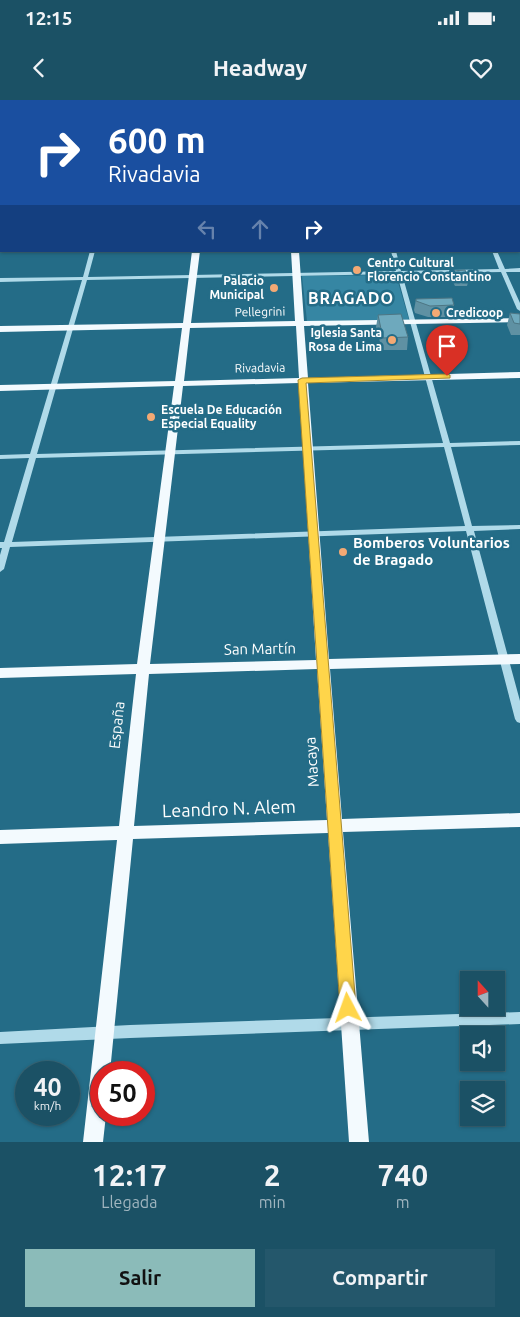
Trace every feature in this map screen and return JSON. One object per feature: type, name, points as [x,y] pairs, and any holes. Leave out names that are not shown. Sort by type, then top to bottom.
[{"type":"main road","name":"España","points":[[103,1061],[143,668],[196,252]]},
{"type":"main road","name":"Macaya","points":[[295,252],[312,534],[359,1142]]},
{"type":"main road","name":"Pellegrini","points":[[0,329],[520,320]]},
{"type":"main road","name":"Rivadavia","points":[[0,388],[520,375]]},
{"type":"main road","name":"San Martín","points":[[0,673],[520,659]]},
{"type":"main road","name":"Leandro N. Alem","points":[[0,837],[520,820]]},
{"type":"main road","name":"España","points":[[94,1142],[96,1126]]},
{"type":"street","points":[[0,569],[4,545],[54,387],[93,252]]},
{"type":"street","points":[[393,252],[429,377],[445,444],[520,719]]},
{"type":"street","points":[[494,252],[520,309]]},
{"type":"street","points":[[0,280],[520,270]]},
{"type":"street","points":[[0,457],[520,443]]},
{"type":"street","points":[[4,545],[520,527]]},
{"type":"street","points":[[0,1038],[106,1032],[350,1026],[520,1018]]},
{"type":"shaded area","points":[[396,275],[409,320],[307,321],[302,276]]},
{"type":"building","points":[[465,270],[469,279],[456,279],[452,271]]},
{"type":"building","points":[[452,298],[454,305],[430,306],[416,301],[416,299]]},
{"type":"building","points":[[510,313],[520,314],[520,324],[514,323]]},
{"type":"building","points":[[401,314],[408,337],[383,338],[378,315]]},
{"type":"place","name":"Centro Cultural Florencio Constantino","points":[[357,270]]},
{"type":"place","name":"Palacio Municipal","points":[[274,288]]},
{"type":"place","name":"Credicoop","points":[[436,313]]},
{"type":"place","name":"Iglesia Santa Rosa de Lima","points":[[392,340]]},
{"type":"place","name":"Escuela De Educación Especial Equality","points":[[151,417]]},
{"type":"place","name":"Bomberos Voluntarios de Bragado","points":[[343,552]]},
{"type":"district","name":"BRAGADO","points":[[351,298]]},
{"type":"route","points":[[348,1008],[302,380],[447,376]]}]
